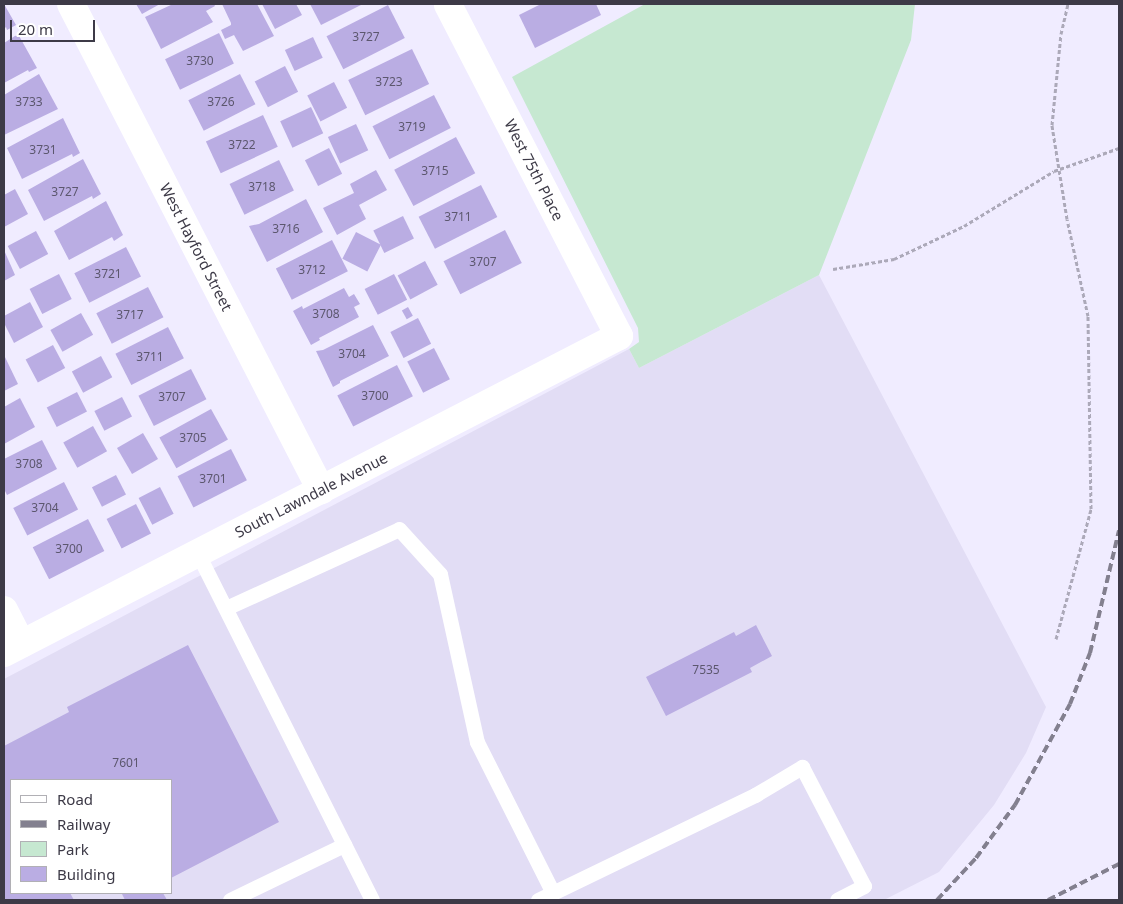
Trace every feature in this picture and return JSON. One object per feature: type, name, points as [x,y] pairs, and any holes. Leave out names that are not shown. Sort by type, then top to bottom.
[{"type":"street","name":"West Hayford Street","points":[[71,4],[321,490]]},
{"type":"street","name":"West 75th Place","points":[[448,4],[619,336]]},
{"type":"street","name":"South Lawndale Avenue","points":[[12,649],[619,336]]},
{"type":"street","points":[[4,610],[12,649]]},
{"type":"lane","points":[[226,608],[399,529],[440,574],[477,742],[553,893]]},
{"type":"lane","points":[[198,554],[372,900]]},
{"type":"lane","points":[[538,900],[755,795],[802,766],[864,886],[837,900]]},
{"type":"lane","points":[[230,900],[344,845]]},
{"type":"path","points":[[1056,639],[1091,509],[1088,316],[1052,125],[1061,34],[1068,4]]},
{"type":"path","points":[[833,269],[894,259],[964,226],[1059,170],[1119,148]]},
{"type":"shaded area","points":[[819,275],[1046,707],[1026,753],[994,805],[939,872],[884,900],[4,900],[4,679],[629,349],[639,368]]},
{"type":"green space","points":[[645,4],[915,4],[911,40],[819,275],[639,368],[629,349],[639,342],[638,328],[512,77]]},
{"type":"building","points":[[4,4],[16,25],[7,30],[6,27],[4,29]]},
{"type":"building","points":[[136,4],[160,4],[142,14]]},
{"type":"building","points":[[173,4],[214,4],[215,6],[206,11],[213,22],[161,49],[145,17]]},
{"type":"building","points":[[222,4],[257,4],[274,36],[243,51],[234,35],[225,39],[221,30],[231,25],[231,23]]},
{"type":"building","points":[[262,4],[296,4],[302,15],[275,29]]},
{"type":"building","points":[[310,4],[363,4],[321,25]]},
{"type":"building","points":[[541,4],[596,4],[601,15],[535,48],[519,15]]},
{"type":"building","points":[[388,5],[405,38],[343,69],[327,36]]},
{"type":"building","points":[[219,33],[234,64],[180,90],[165,59]]},
{"type":"building","points":[[18,34],[37,68],[29,72],[28,70],[4,83],[4,43]]},
{"type":"building","points":[[313,37],[323,58],[295,71],[285,50]]},
{"type":"building","points":[[412,49],[429,84],[365,115],[348,80]]},
{"type":"building","points":[[285,66],[298,92],[268,107],[255,81]]},
{"type":"building","points":[[39,74],[58,109],[4,135],[4,95]]},
{"type":"building","points":[[240,74],[255,104],[204,131],[188,100]]},
{"type":"building","points":[[334,82],[347,108],[320,121],[307,96]]},
{"type":"building","points":[[434,95],[451,128],[389,159],[373,126]]},
{"type":"building","points":[[311,107],[323,133],[292,148],[280,121]]},
{"type":"building","points":[[263,115],[278,147],[221,173],[206,142]]},
{"type":"building","points":[[63,118],[80,153],[73,157],[72,154],[22,179],[7,148]]},
{"type":"building","points":[[356,124],[368,150],[340,163],[328,137]]},
{"type":"building","points":[[456,137],[475,173],[413,206],[394,170]]},
{"type":"building","points":[[329,148],[342,174],[318,186],[305,160]]},
{"type":"building","points":[[83,159],[101,194],[93,199],[92,196],[44,221],[28,190]]},
{"type":"building","points":[[279,160],[294,191],[244,215],[230,184]]},
{"type":"building","points":[[376,170],[387,190],[359,205],[366,219],[337,235],[323,208],[354,193],[350,184]]},
{"type":"building","points":[[481,185],[497,217],[435,249],[419,217]]},
{"type":"building","points":[[15,189],[28,214],[4,227],[4,195]]},
{"type":"building","points":[[306,199],[323,232],[267,262],[249,226],[259,224]]},
{"type":"building","points":[[106,201],[123,235],[114,241],[112,237],[69,260],[54,231]]},
{"type":"building","points":[[403,216],[414,238],[384,253],[373,230]]},
{"type":"building","points":[[505,230],[522,263],[460,294],[444,261]]},
{"type":"building","points":[[36,231],[48,254],[20,269],[8,246]]},
{"type":"building","points":[[356,232],[381,245],[367,271],[342,259]]},
{"type":"building","points":[[332,240],[348,271],[292,300],[276,269]]},
{"type":"building","points":[[126,247],[141,276],[89,303],[74,273]]},
{"type":"building","points":[[4,250],[15,275],[4,281]]},
{"type":"building","points":[[425,261],[438,285],[410,299],[398,276]]},
{"type":"building","points":[[59,274],[72,299],[42,314],[30,289]]},
{"type":"building","points":[[394,274],[407,300],[378,315],[365,289]]},
{"type":"building","points":[[148,287],[163,317],[112,344],[96,313]]},
{"type":"building","points":[[344,288],[349,297],[354,294],[360,304],[354,307],[359,317],[319,338],[320,340],[311,345],[293,311],[302,306],[303,309]]},
{"type":"building","points":[[30,302],[43,327],[14,343],[4,323],[4,316]]},
{"type":"building","points":[[408,307],[413,316],[407,319],[402,310]]},
{"type":"building","points":[[81,313],[93,335],[63,352],[50,330]]},
{"type":"building","points":[[418,318],[431,344],[404,358],[390,332]]},
{"type":"building","points":[[373,325],[389,356],[340,381],[340,383],[333,387],[316,351],[323,350]]},
{"type":"building","points":[[168,327],[184,358],[131,385],[115,354]]},
{"type":"building","points":[[53,345],[65,368],[38,383],[26,360]]},
{"type":"building","points":[[434,348],[450,379],[423,393],[407,362]]},
{"type":"building","points":[[4,355],[18,384],[4,391]]},
{"type":"building","points":[[101,356],[112,377],[83,393],[72,371]]},
{"type":"building","points":[[397,365],[413,396],[353,427],[337,395]]},
{"type":"building","points":[[191,369],[206,399],[154,426],[138,396]]},
{"type":"building","points":[[77,392],[87,412],[57,427],[47,407]]},
{"type":"building","points":[[122,397],[132,417],[104,431],[94,411]]},
{"type":"building","points":[[20,398],[35,427],[4,444],[4,407]]},
{"type":"building","points":[[211,409],[228,440],[176,468],[159,438]]},
{"type":"building","points":[[93,426],[107,451],[77,468],[63,442]]},
{"type":"building","points":[[143,433],[158,459],[132,474],[117,448]]},
{"type":"building","points":[[42,440],[57,469],[7,495],[4,489],[4,459]]},
{"type":"building","points":[[231,449],[247,480],[193,507],[178,476]]},
{"type":"building","points":[[116,475],[126,495],[102,507],[92,487]]},
{"type":"building","points":[[64,482],[78,510],[27,535],[13,508]]},
{"type":"building","points":[[160,487],[174,514],[152,525],[139,498]]},
{"type":"building","points":[[136,504],[151,533],[122,548],[107,519]]},
{"type":"building","points":[[88,519],[104,551],[49,579],[33,547]]},
{"type":"building","points":[[756,625],[772,656],[750,668],[752,672],[666,716],[646,677],[734,632],[736,636]]},
{"type":"building","points":[[188,645],[279,822],[172,877],[172,779],[10,779],[10,894],[71,894],[74,900],[4,900],[4,746],[69,712],[67,707]]},
{"type":"building","points":[[122,894],[164,894],[167,900],[125,900]]},
{"type":"railway","points":[[937,900],[976,858],[1015,805],[1070,704],[1090,653],[1119,530]]},
{"type":"railway","points":[[1048,900],[1119,864]]}]
